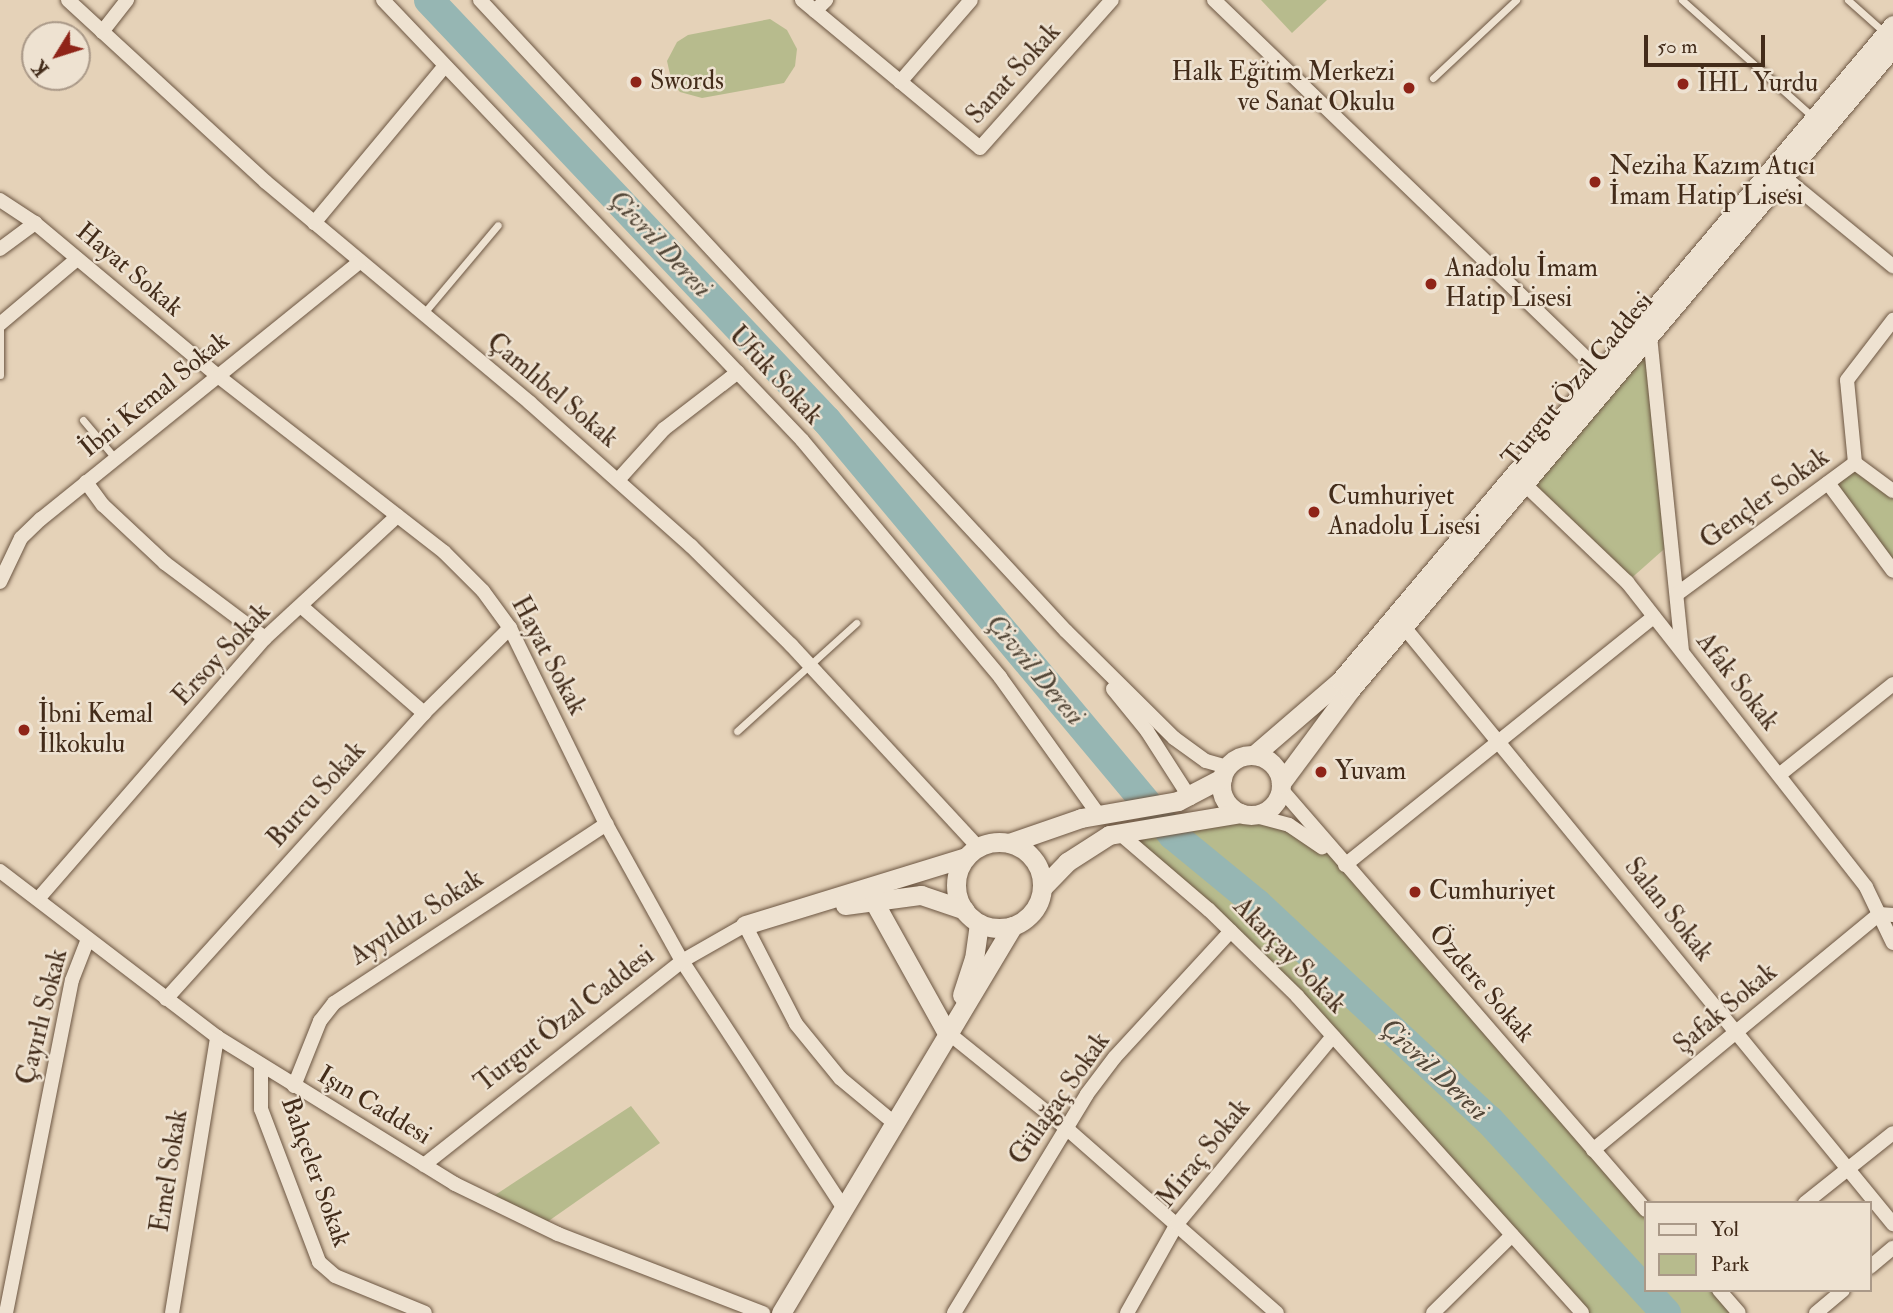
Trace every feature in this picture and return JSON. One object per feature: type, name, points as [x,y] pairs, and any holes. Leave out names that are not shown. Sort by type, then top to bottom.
[{"type":"street","name":"Çamlıbel Sokak","points":[[68,0],[314,223],[618,480],[811,666],[972,852]]},
{"type":"street","points":[[102,32],[127,0]]},
{"type":"street","name":"Ufuk Sokak","points":[[383,0],[802,440],[1000,677],[1098,814]]},
{"type":"street","points":[[480,0],[1066,631],[1174,738],[1224,773]]},
{"type":"street","points":[[802,0],[900,82],[971,0]]},
{"type":"street","points":[[815,11],[826,0]]},
{"type":"street","name":"Sanat Sokak","points":[[900,82],[980,148],[1112,0]]},
{"type":"street","points":[[1214,0],[1605,376]]},
{"type":"street","name":"Turgut Özal Caddesi","points":[[1605,376],[1650,336],[1778,172],[1814,119],[1890,35]]},
{"type":"street","name":"Turgut Özal Caddesi","points":[[1254,755],[1340,681],[1519,479],[1890,35]]},
{"type":"street","points":[[314,223],[445,66]]},
{"type":"street","points":[[1778,172],[1893,266]]},
{"type":"street","name":"Hayat Sokak","points":[[0,200],[35,223],[218,376],[465,572],[510,628],[606,824],[682,961],[843,1207]]},
{"type":"street","points":[[0,249],[35,223]]},
{"type":"street","points":[[0,326],[77,259]]},
{"type":"street","name":"İbni Kemal Sokak","points":[[1,576],[21,538],[115,458],[360,262]]},
{"type":"street","name":"Gençler Sokak","points":[[1677,594],[1855,463],[1847,380],[1893,320]]},
{"type":"street","points":[[1650,336],[1682,651]]},
{"type":"street","points":[[618,480],[664,429],[738,372]]},
{"type":"street","points":[[1855,463],[1893,491]]},
{"type":"street","name":"Turgut Özal Caddesi","points":[[1281,786],[1328,717],[1404,627],[1519,479]]},
{"type":"street","name":"Afak Sokak","points":[[1519,479],[1627,582],[1866,887],[1886,915],[1893,943]]},
{"type":"street","points":[[86,482],[103,505],[165,563],[265,638]]},
{"type":"street","points":[[1828,483],[1893,571]]},
{"type":"street","name":"Ersoy Sokak","points":[[38,899],[265,638],[302,607],[397,516]]},
{"type":"street","points":[[302,607],[424,713]]},
{"type":"street","points":[[946,1031],[971,971],[972,917],[956,880],[972,852],[1098,814],[1141,817],[1184,806],[1246,814],[1289,825],[1345,865],[1654,617]]},
{"type":"street","name":"Salan Sokak","points":[[1404,627],[1893,1224]]},
{"type":"street","name":"Burcu Sokak","points":[[166,999],[424,713],[510,628]]},
{"type":"street","points":[[1066,631],[1147,731],[1184,806]]},
{"type":"street","points":[[1779,775],[1893,684]]},
{"type":"street","points":[[1878,696],[1893,697]]},
{"type":"street","points":[[1184,806],[1224,773],[1236,759],[1254,755],[1270,762],[1281,786],[1274,805],[1246,814]]},
{"type":"street","points":[[1224,773],[1223,796],[1246,814]]},
{"type":"street","name":"Özdere Sokak","points":[[1281,786],[1345,865],[1644,1207]]},
{"type":"street","points":[[781,1313],[946,1031],[1013,926],[1031,914],[1043,887],[1082,851],[1141,817]]},
{"type":"street","name":"Ayyıldız Sokak","points":[[294,1086],[320,1021],[334,1003],[606,824]]},
{"type":"street","name":"Akarçay Sokak","points":[[1118,832],[1231,931],[1332,1035],[1582,1313]]},
{"type":"street","points":[[1009,842],[1034,859],[1043,887]]},
{"type":"street","name":"Turgut Özal Caddesi","points":[[424,1165],[682,961],[745,925],[972,852]]},
{"type":"street","name":"Işın Caddesi","points":[[0,870],[217,1037],[424,1165],[540,1227],[763,1313]]},
{"type":"street","name":"Turgut Özal Caddesi","points":[[745,925],[873,900],[926,896],[972,917]]},
{"type":"street","points":[[873,900],[946,1031],[1065,1127],[1277,1313]]},
{"type":"street","name":"Şafak Sokak","points":[[1593,1150],[1736,1032],[1886,915]]},
{"type":"street","points":[[972,917],[1013,926]]},
{"type":"street","points":[[745,925],[796,1024],[839,1077],[892,1122]]},
{"type":"street","name":"Gülağaç Sokak","points":[[954,1313],[1065,1127],[1115,1056],[1231,931]]},
{"type":"street","name":"Çayırlı Sokak","points":[[6,1313],[72,980],[88,939]]},
{"type":"street","name":"Miraç Sokak","points":[[1127,1313],[1177,1224],[1332,1035]]},
{"type":"street","name":"Emel Sokak","points":[[172,1313],[217,1037]]},
{"type":"street","name":"Bahçeler Sokak","points":[[261,1065],[261,1109],[319,1262],[335,1276],[425,1313]]},
{"type":"street","points":[[1808,1201],[1893,1133]]},
{"type":"street","points":[[1433,1313],[1512,1235]]},
{"type":"street","points":[[1872,1266],[1893,1248]]},
{"type":"street","points":[[1720,1292],[1739,1313]]},
{"type":"street","points":[[1816,1313],[1841,1292]]},
{"type":"lane","points":[[1433,78],[1516,0]]},
{"type":"lane","points":[[1682,0],[1814,119]]},
{"type":"lane","points":[[1848,0],[1890,35]]},
{"type":"lane","points":[[423,315],[498,225]]},
{"type":"lane","points":[[0,326],[0,375]]},
{"type":"lane","points":[[83,420],[115,458]]},
{"type":"lane","points":[[737,731],[856,623]]},
{"type":"green space","points":[[1261,0],[1327,0],[1292,33]]},
{"type":"green space","points":[[770,19],[787,30],[797,49],[795,66],[784,83],[702,98],[680,92],[672,83],[667,61],[677,42],[688,35]]},
{"type":"green space","points":[[1650,336],[1671,543],[1627,582],[1524,484]]},
{"type":"green space","points":[[1855,463],[1893,491],[1893,571],[1828,483]]},
{"type":"green space","points":[[1240,813],[1289,825],[1345,865],[1644,1208],[1644,1292],[1721,1292],[1739,1313],[1582,1313],[1297,996],[1123,830]]},
{"type":"green space","points":[[631,1106],[660,1143],[540,1227],[486,1201]]},
{"type":"waterway","name":"Çivril Deresi","points":[[429,0],[827,421],[1173,835],[1257,904],[1489,1120],[1644,1289]]},
{"type":"waterway","name":"Çivril Deresi","points":[[1647,1292],[1666,1313]]},
{"type":"place","name":"Swords","points":[[636,82]]},
{"type":"place","name":"İHL Yurdu","points":[[1683,84]]},
{"type":"place","name":"Halk Eğitim Merkezi ve Sanat Okulu","points":[[1409,88]]},
{"type":"place","name":"Neziha Kazım Atıcı İmam Hatip Lisesi","points":[[1595,182]]},
{"type":"place","name":"Anadolu İmam Hatip Lisesi","points":[[1431,284]]},
{"type":"place","name":"Cumhuriyet Anadolu Lisesi","points":[[1314,512]]},
{"type":"place","name":"İbni Kemal İlkokulu","points":[[24,730]]},
{"type":"place","name":"Yuvam","points":[[1321,772]]},
{"type":"place","name":"Cumhuriyet","points":[[1415,892]]}]
